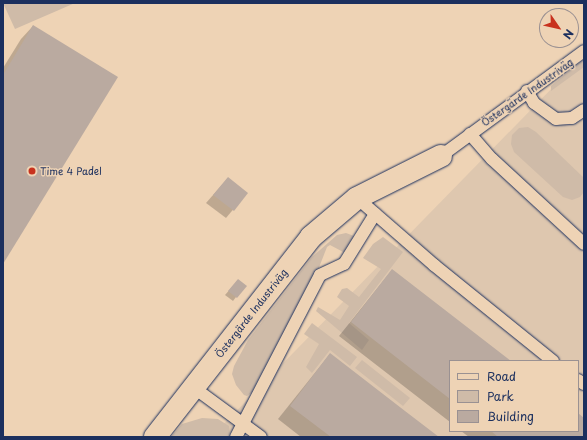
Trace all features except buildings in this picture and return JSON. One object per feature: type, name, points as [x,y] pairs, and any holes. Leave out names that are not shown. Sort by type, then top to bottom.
[{"type":"street","name":"Östergärde Industriväg","points":[[155,437],[311,237],[357,198],[441,156]]},
{"type":"lane","name":"Östergärde Industriväg","points":[[441,156],[584,51]]},
{"type":"lane","points":[[527,92],[534,103],[556,120],[572,118],[584,110]]},
{"type":"lane","points":[[470,134],[492,159],[584,243]]},
{"type":"lane","points":[[357,198],[552,360]]},
{"type":"lane","points":[[236,437],[320,275],[344,264],[375,214]]},
{"type":"lane","points":[[193,387],[261,437]]},
{"type":"shaded area","points":[[584,61],[584,437],[211,437],[558,82]]},
{"type":"green space","points":[[3,3],[75,3],[15,29]]},
{"type":"green space","points":[[584,59],[584,67],[551,91],[551,86]]},
{"type":"green space","points":[[528,127],[536,132],[583,177],[584,192],[580,197],[572,200],[563,197],[514,152],[511,144],[512,135],[519,128]]},
{"type":"green space","points":[[346,233],[354,236],[347,254],[330,245],[327,247],[318,270],[254,391],[247,396],[244,395],[236,385],[232,374],[234,366],[248,340],[312,257],[337,235]]},
{"type":"green space","points":[[383,237],[403,252],[349,323],[369,340],[362,350],[316,311],[318,307],[340,320],[349,306],[337,297],[342,289],[347,288],[359,297],[381,269],[363,258],[373,244]]},
{"type":"green space","points":[[312,323],[357,357],[350,366],[330,350],[312,373],[306,367],[319,344],[304,334]]},
{"type":"green space","points":[[362,360],[410,398],[403,406],[355,368]]},
{"type":"green space","points":[[202,418],[218,419],[229,426],[230,437],[171,437],[182,424]]},
{"type":"place","name":"Time 4 Padel","points":[[32,171]]}]
